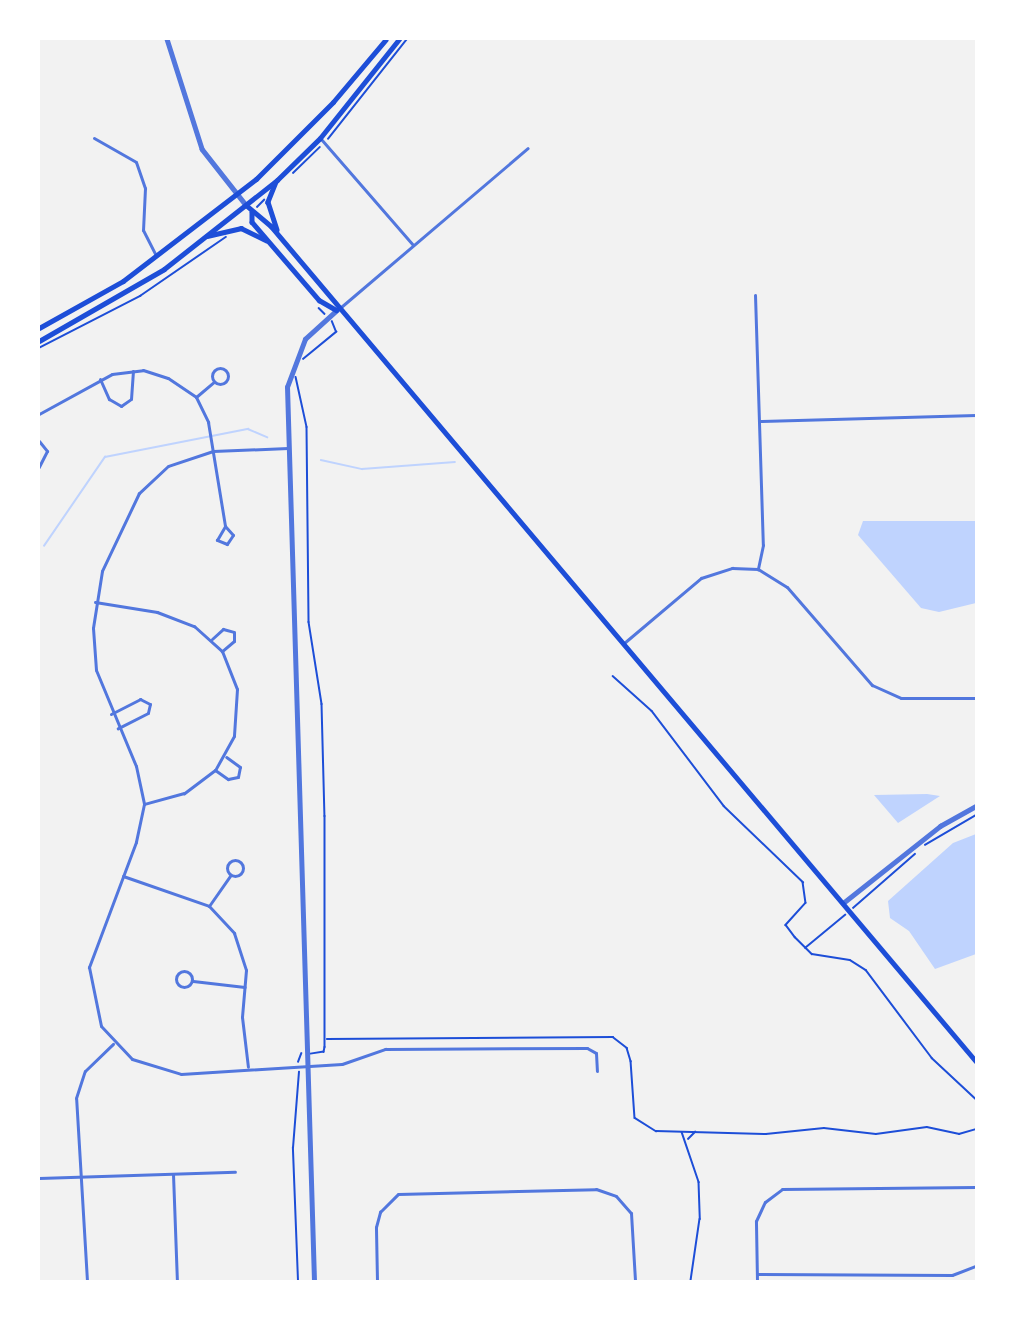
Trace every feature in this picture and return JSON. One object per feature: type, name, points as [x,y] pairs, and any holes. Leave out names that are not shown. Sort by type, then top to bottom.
[{"type":"main road","points":[[39,328],[157,257],[238,194],[305,132],[386,39]]},
{"type":"main road","points":[[39,341],[156,274],[277,180],[320,138],[399,39]]},
{"type":"main road","points":[[277,180],[268,208],[279,236]]},
{"type":"main road","points":[[246,205],[279,236],[337,310],[624,643],[976,1061]]},
{"type":"main road","points":[[252,212],[252,222],[319,300],[337,310]]},
{"type":"main road","points":[[207,236],[241,228],[270,243]]},
{"type":"street","points":[[167,39],[202,149],[246,205]]},
{"type":"street","points":[[94,138],[136,162],[145,188],[143,230],[157,257]]},
{"type":"street","points":[[320,138],[413,245]]},
{"type":"street","points":[[314,1281],[288,448],[291,364],[305,339],[528,148]]},
{"type":"street","points":[[755,295],[763,545],[758,569]]},
{"type":"street","points":[[196,397],[214,382],[227,382],[226,370],[215,369],[214,382]]},
{"type":"street","points":[[100,379],[109,399],[124,405],[130,399],[133,370]]},
{"type":"street","points":[[39,414],[100,379],[133,370],[168,378],[196,397],[210,432],[225,526],[232,535],[227,544],[217,540],[225,526]]},
{"type":"street","points":[[760,421],[976,415]]},
{"type":"street","points":[[39,441],[47,453],[39,467]]},
{"type":"street","points":[[288,448],[213,451],[168,466],[139,493],[102,570],[95,602],[96,667],[111,714],[136,766],[144,804],[123,876],[89,967],[93,1008],[113,1044],[155,1071],[181,1074],[248,1067],[342,1064],[385,1049],[587,1048],[596,1053],[597,1071]]},
{"type":"street","points":[[624,643],[701,578],[732,568],[758,569],[787,587],[872,684],[901,698],[976,698]]},
{"type":"street","points":[[95,602],[176,617],[212,639],[222,651],[237,689],[238,711],[225,757],[215,771],[184,793],[144,804]]},
{"type":"street","points":[[212,639],[223,629],[234,632],[234,641],[222,651]]},
{"type":"street","points":[[111,714],[140,699],[150,704],[148,712],[118,728]]},
{"type":"street","points":[[215,771],[228,779],[238,777],[240,767],[225,757]]},
{"type":"street","points":[[843,903],[940,826],[976,806]]},
{"type":"street","points":[[209,906],[230,876],[244,870],[238,860],[228,865],[230,876]]},
{"type":"street","points":[[123,876],[209,906],[240,945],[245,987],[248,1067]]},
{"type":"street","points":[[193,981],[184,987],[176,981],[180,971],[193,981],[245,987]]},
{"type":"street","points":[[87,1281],[78,1177],[78,1086],[113,1044]]},
{"type":"street","points":[[39,1178],[235,1172]]},
{"type":"street","points":[[173,1174],[177,1281]]},
{"type":"street","points":[[757,1281],[756,1221],[765,1202],[782,1189],[976,1187]]},
{"type":"street","points":[[377,1281],[376,1227],[380,1212],[398,1194],[596,1189],[616,1196],[631,1213],[635,1281]]},
{"type":"street","points":[[757,1275],[952,1275],[976,1266]]},
{"type":"street","points":[[523,1281],[535,1281]]},
{"type":"path","points":[[327,139],[407,39]]},
{"type":"path","points":[[288,177],[320,147]]},
{"type":"path","points":[[260,204],[263,200]]},
{"type":"path","points":[[39,348],[140,296],[231,234]]},
{"type":"path","points":[[299,366],[338,329]]},
{"type":"path","points":[[297,373],[307,427],[309,622],[322,704],[325,1039],[324,1052],[314,1054]]},
{"type":"path","points":[[613,676],[652,711],[724,806],[803,882],[807,903],[786,925],[805,948],[850,960],[866,970],[932,1058],[976,1099]]},
{"type":"path","points":[[857,904],[931,841],[976,815]]},
{"type":"path","points":[[805,948],[842,917]]},
{"type":"path","points":[[325,1039],[495,1038]]},
{"type":"path","points":[[298,1281],[293,1148],[299,1074]]},
{"type":"path","points":[[691,1281],[700,1213],[688,1139],[681,1131],[766,1134],[824,1128],[876,1134],[927,1127],[959,1134],[976,1129]]},
{"type":"path","points":[[688,1139],[699,1131]]},
{"type":"water","points":[[863,521],[976,521],[976,603],[939,612],[921,608],[858,535]]},
{"type":"water","points":[[927,794],[940,796],[898,823],[874,795]]},
{"type":"water","points":[[976,834],[976,954],[935,969],[909,931],[890,918],[888,901],[953,843]]},
{"type":"waterway","points":[[44,546],[105,457],[248,429],[267,437]]},
{"type":"waterway","points":[[321,460],[362,469],[455,462]]}]
